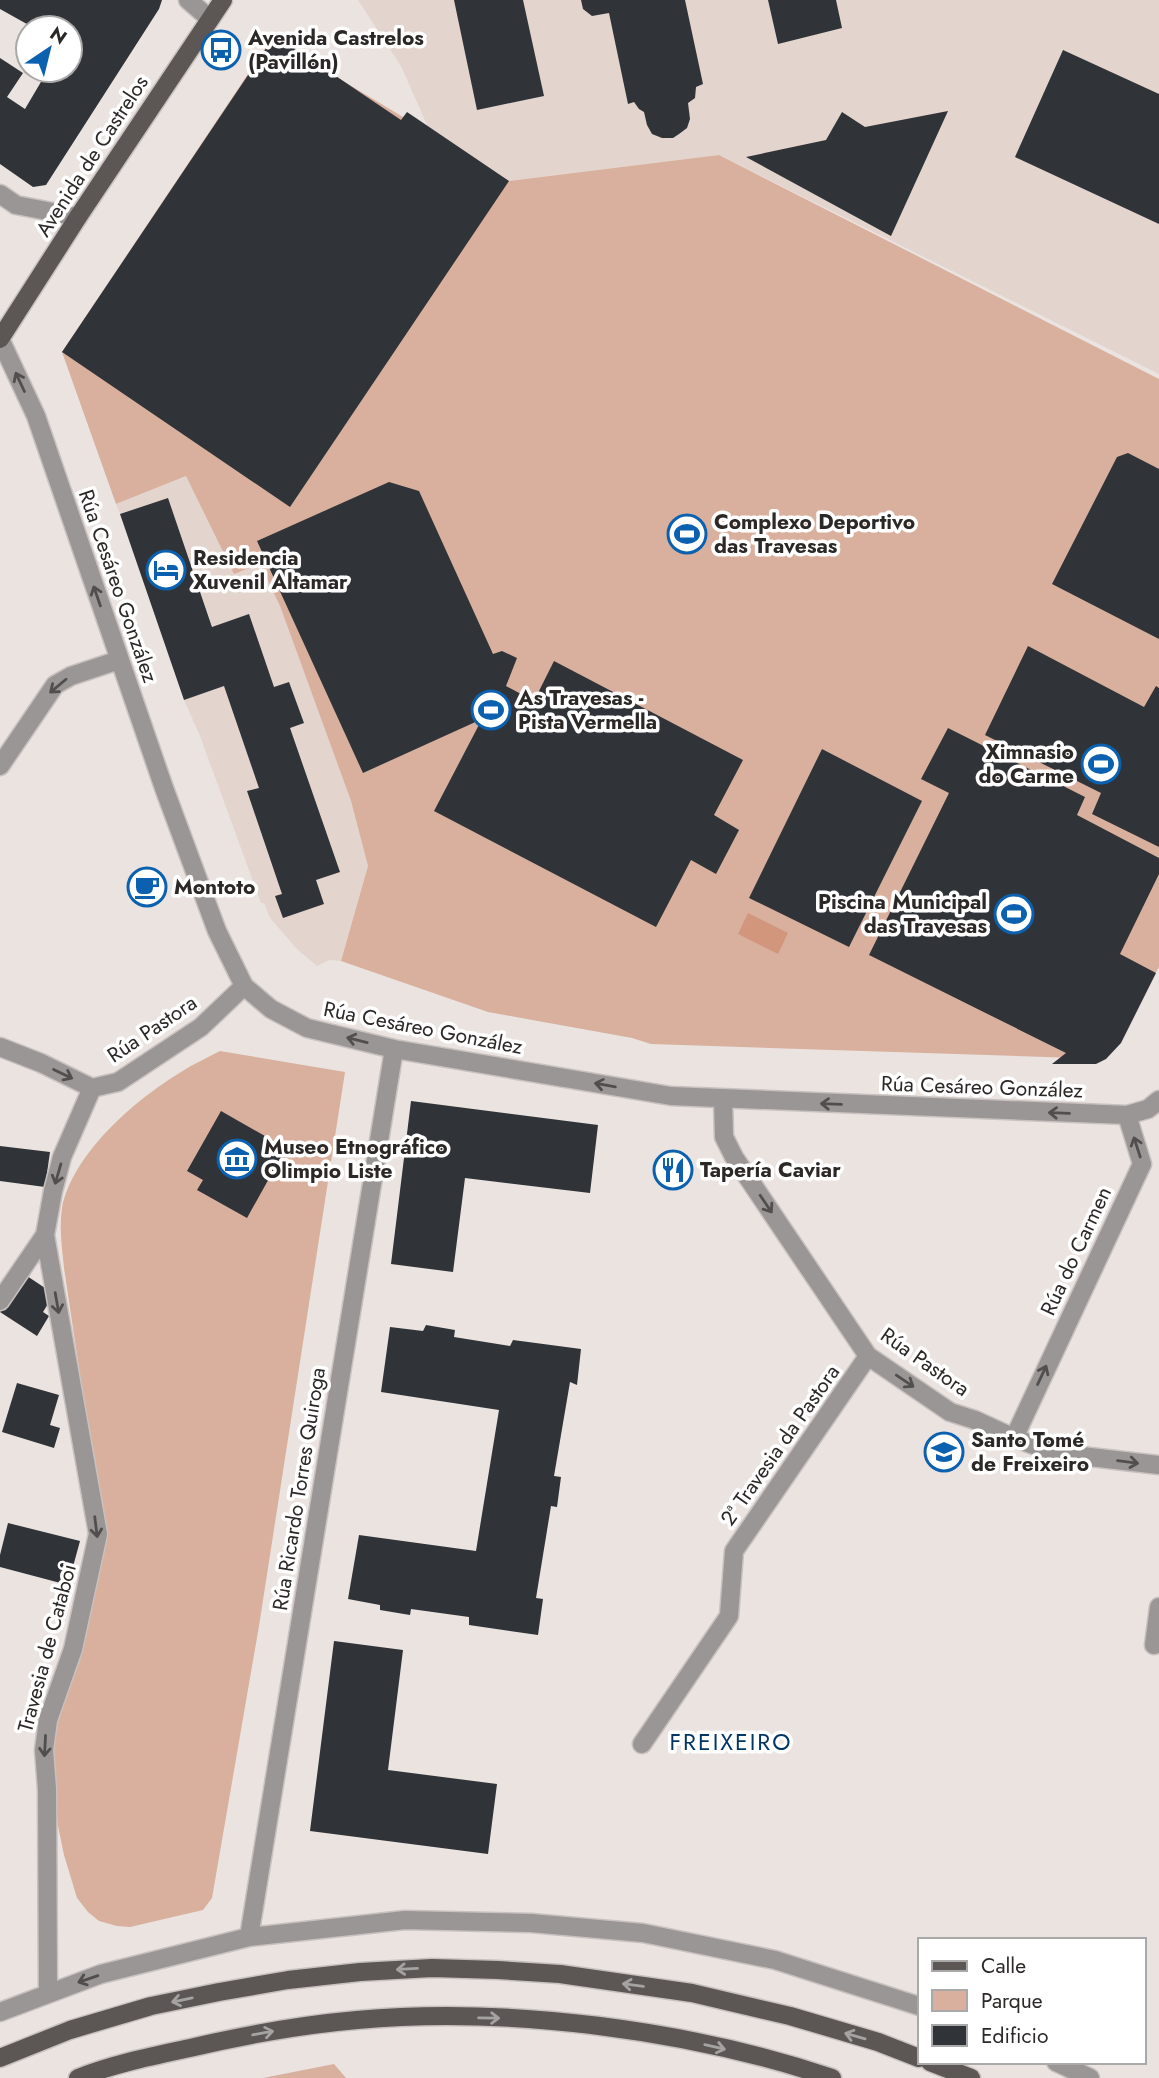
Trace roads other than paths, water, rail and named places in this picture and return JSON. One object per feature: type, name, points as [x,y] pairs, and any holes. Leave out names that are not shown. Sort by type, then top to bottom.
[{"type":"main road","name":"Avenida de Castrelos","points":[[0,339],[223,0]]},
{"type":"main road","points":[[0,2058],[70,2030],[151,2006],[288,1980],[432,1968],[560,1974],[692,1993],[878,2042],[918,2058]]},
{"type":"main road","points":[[78,2078],[161,2054],[276,2031],[358,2020],[434,2017],[499,2018],[619,2030],[692,2042],[796,2066],[832,2078]]},
{"type":"main road","points":[[935,2064],[971,2078]]},
{"type":"street","points":[[188,0],[210,19]]},
{"type":"street","points":[[0,194],[16,205],[78,217]]},
{"type":"street","name":"Rúa Cesáreo González","points":[[0,339],[36,416],[216,931],[244,986],[271,1009],[307,1028],[394,1049],[671,1096],[1127,1115]]},
{"type":"street","points":[[0,766],[55,685],[71,676],[120,660]]},
{"type":"street","name":"Rúa Pastora","points":[[92,1088],[118,1082],[201,1027],[244,986]]},
{"type":"street","points":[[0,1047],[92,1088],[62,1157],[45,1235],[0,1301]]},
{"type":"street","name":"Rúa Ricardo Torres Quiroga","points":[[249,1937],[394,1049]]},
{"type":"street","name":"Rúa Pastora","points":[[723,1099],[724,1136],[734,1157],[868,1356],[950,1412],[1014,1438],[1056,1453],[1159,1465]]},
{"type":"street","points":[[1127,1115],[1148,1109],[1159,1100]]},
{"type":"street","name":"Rúa do Carmen","points":[[1014,1438],[1142,1164],[1127,1115]]},
{"type":"street","name":"Travesia de Cataboi","points":[[45,1235],[98,1534],[73,1649],[48,1720],[44,1751],[47,1789],[48,1993]]},
{"type":"street","name":"2ª Travesia da Pastora","points":[[642,1744],[729,1616],[734,1551],[868,1356]]},
{"type":"street","points":[[1154,1645],[1159,1607]]},
{"type":"street","points":[[0,2012],[101,1974],[249,1937],[405,1920],[531,1923],[643,1933],[775,1960],[918,2006]]},
{"type":"street","points":[[1060,2064],[1090,2078]]},
{"type":"place","name":"Avenida Castrelos (Pavillón)","points":[[221,50]]},
{"type":"place","name":"Complexo Deportivo das Travesas","points":[[687,534]]},
{"type":"place","name":"Residencia Xuvenil Altamar","points":[[166,570]]},
{"type":"place","name":"As Travesas - Pista Vermella","points":[[491,710]]},
{"type":"place","name":"Ximnasio do Carme","points":[[1101,764]]},
{"type":"place","name":"Montoto","points":[[147,887]]},
{"type":"place","name":"Piscina Municipal das Travesas","points":[[1014,914]]},
{"type":"place","name":"Museo Etnográfico Olimpio Liste","points":[[237,1159]]},
{"type":"place","name":"Tapería Caviar","points":[[673,1170]]},
{"type":"place","name":"Santo Tomé de Freixeiro","points":[[944,1452]]},
{"type":"district","name":"FREIXEIRO","points":[[731,1742]]}]
